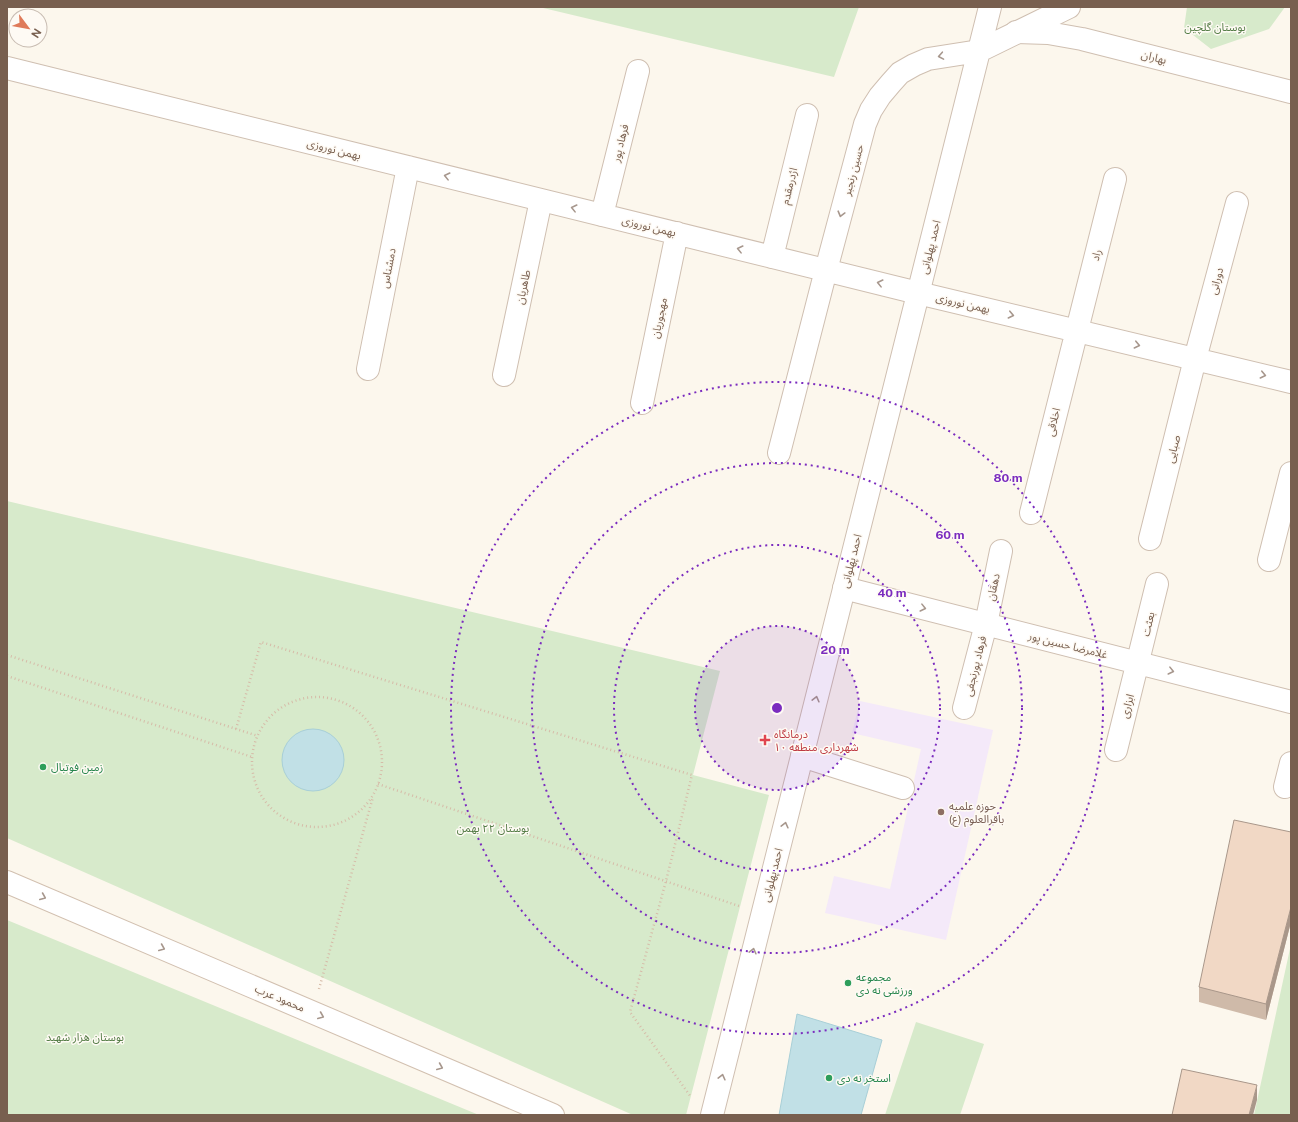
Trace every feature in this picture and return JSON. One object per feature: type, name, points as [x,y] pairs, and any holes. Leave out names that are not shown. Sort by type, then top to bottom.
[{"type":"street","name":"احمد پهلوانی","points":[[712,1115],[990,7]]},
{"type":"street","name":"حسین رنجبر","points":[[779,453],[865,124],[871,110],[880,96],[900,73],[928,59],[979,51],[1069,7]]},
{"type":"street","name":"بهاران","points":[[1016,32],[1048,33],[1082,39],[1291,92]]},
{"type":"street","name":"بهمن نوروزی","points":[[7,68],[918,293],[1291,382]]},
{"type":"street","name":"فرهاد پور","points":[[602,215],[638,71]]},
{"type":"street","name":"اژدرمقدم","points":[[772,257],[806,115]]},
{"type":"street","name":"دمشناس","points":[[368,369],[408,167]]},
{"type":"street","name":"راد","points":[[1076,330],[1115,179]]},
{"type":"street","name":"طاهریان","points":[[504,375],[541,200]]},
{"type":"street","name":"دورانی","points":[[1195,359],[1237,203]]},
{"type":"street","name":"مهجوریان","points":[[642,403],[677,233]]},
{"type":"street","name":"اخلاقی","points":[[1031,513],[1076,330]]},
{"type":"street","name":"صبایی","points":[[1150,540],[1195,359]]},
{"type":"street","points":[[1269,560],[1291,473]]},
{"type":"street","name":"دهقان","points":[[986,624],[1001,550]]},
{"type":"street","name":"بعثت","points":[[1138,663],[1157,584]]},
{"type":"street","name":"غلامرضا حسین پور","points":[[844,588],[1291,702]]},
{"type":"street","name":"فرهاد پورنجفی","points":[[964,708],[986,624]]},
{"type":"street","name":"ابزاری","points":[[1116,750],[1138,663]]},
{"type":"street","points":[[802,756],[903,788]]},
{"type":"street","points":[[1285,787],[1291,763]]},
{"type":"street","name":"محمود عرب","points":[[7,882],[553,1115]]},
{"type":"path","points":[[236,729],[261,642],[692,775],[666,881],[630,1012],[695,1102]]},
{"type":"path","points":[[7,655],[258,736]]},
{"type":"path","points":[[7,676],[252,757]]},
{"type":"path","points":[[313,1012],[374,795],[381,775],[382,755],[377,734],[366,718],[349,705],[330,698],[309,697],[288,704],[270,717],[258,736],[252,757],[254,780],[264,800],[279,816],[300,825],[321,828],[343,822],[361,811],[374,795]]},
{"type":"path","points":[[378,784],[762,913]]},
{"type":"shaded area","name":"حوزه علمیه باقرالعلوم (ع)","points":[[860,701],[993,730],[946,940],[825,913],[834,876],[890,889],[921,749],[852,733]]},
{"type":"green space","points":[[539,7],[859,7],[834,77]]},
{"type":"green space","name":"بوستان گلچین","points":[[1187,7],[1285,7],[1269,29],[1211,49],[1184,28]]},
{"type":"green space","name":"بوستان ۲۲ بهمن","points":[[7,501],[720,671],[693,775],[769,795],[686,1115],[633,1115],[7,838]]},
{"type":"green space","name":"بوستان هزار شهید","points":[[7,920],[479,1115],[7,1115]]},
{"type":"green space","points":[[1291,944],[1291,1115],[1254,1115]]},
{"type":"green space","points":[[916,1022],[984,1044],[960,1115],[885,1115]]},
{"type":"water","points":[[307,729],[319,729],[335,738],[342,748],[344,760],[342,772],[335,782],[319,791],[307,791],[296,786],[287,777],[282,766],[282,754],[287,743],[296,734]]},
{"type":"water","name":"استخر نه دی","points":[[797,1014],[882,1040],[861,1115],[779,1115]]},
{"type":"building","points":[[1234,820],[1291,832],[1291,907],[1266,1004],[1199,987]]},
{"type":"building","points":[[1182,1069],[1257,1085],[1249,1115],[1172,1115]]},
{"type":"place","name":"درمانگاه شهرداری منطقه ۱۰","points":[[765,740]]},
{"type":"place","name":"زمین فوتبال","points":[[43,767]]},
{"type":"place","name":"حوزه علمیه باقرالعلوم (ع)","points":[[941,812]]},
{"type":"place","name":"مجموعه ورزشی نه دی","points":[[848,983]]},
{"type":"place","name":"استخر نه دی","points":[[829,1078]]}]
